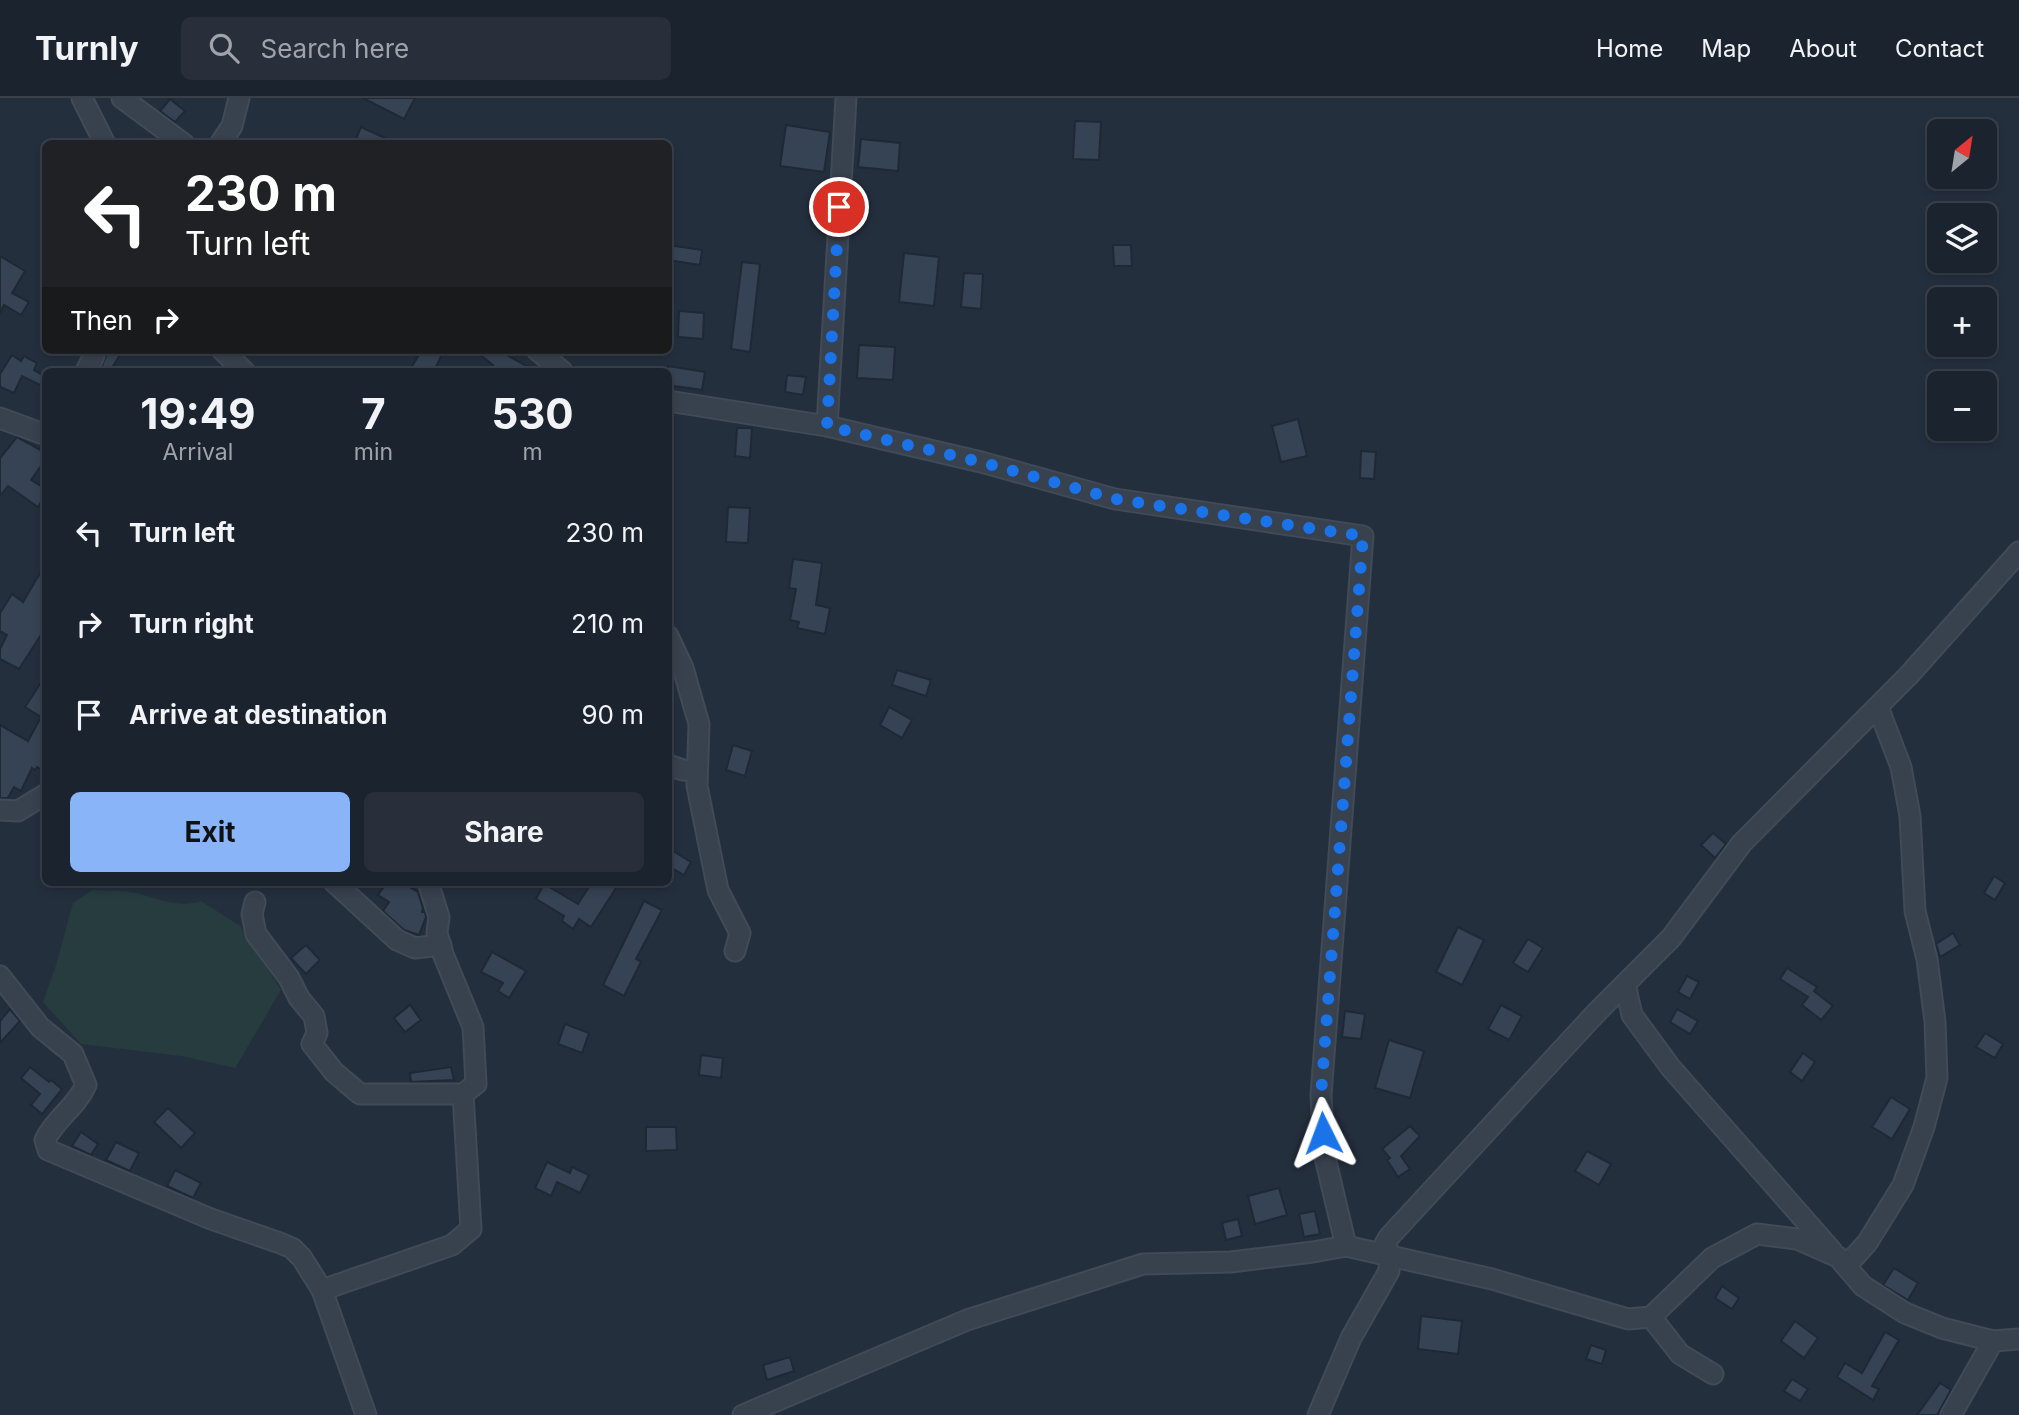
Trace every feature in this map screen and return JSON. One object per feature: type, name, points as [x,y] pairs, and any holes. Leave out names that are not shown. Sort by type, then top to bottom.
[{"type":"street","points":[[82,98],[103,140]]},
{"type":"street","points":[[122,98],[179,140]]},
{"type":"street","points":[[223,140],[232,126],[239,98]]},
{"type":"street","points":[[827,426],[845,98]]},
{"type":"street","points":[[226,354],[241,368]]},
{"type":"street","points":[[542,354],[558,368]]},
{"type":"street","points":[[672,402],[827,426],[981,462],[1115,499],[1363,536],[1321,1095],[1324,1153],[1346,1246]]},
{"type":"street","points":[[0,418],[42,434]]},
{"type":"street","points":[[1318,1415],[1351,1338],[1389,1271],[1390,1255],[1385,1244],[1389,1237],[1671,938],[1742,843],[1909,676],[2019,552]]},
{"type":"street","points":[[672,645],[683,668],[699,724],[697,771],[701,811],[718,890],[740,933],[735,951]]},
{"type":"street","points":[[1842,1262],[1867,1243],[1903,1185],[1924,1128],[1937,1078],[1935,1022],[1927,959],[1915,911],[1910,816],[1901,767],[1878,707]]},
{"type":"street","points":[[672,766],[697,771]]},
{"type":"street","points":[[0,810],[18,811],[42,796]]},
{"type":"street","points":[[338,886],[397,940],[415,948],[441,945]]},
{"type":"street","points":[[255,902],[253,914],[256,934],[314,1016],[317,1033],[312,1044],[334,1072],[360,1094],[463,1094],[476,1084],[472,1027],[437,933],[439,916],[429,886]]},
{"type":"street","points":[[0,976],[40,1027],[73,1054],[86,1085],[49,1132],[45,1140],[48,1150],[211,1219],[292,1248],[302,1258],[322,1290],[366,1415]]},
{"type":"street","points":[[1625,984],[1632,1015],[1671,1068],[1863,1286],[1905,1313],[1942,1328],[1993,1341],[2019,1339]]},
{"type":"street","points":[[322,1290],[452,1245],[471,1229],[463,1094]]},
{"type":"street","points":[[743,1415],[955,1325],[1143,1264],[1231,1262],[1346,1246],[1492,1279],[1628,1319],[1651,1317],[1712,1258],[1758,1234],[1797,1239],[1842,1262]]},
{"type":"street","points":[[1651,1317],[1680,1354],[1713,1374]]},
{"type":"street","points":[[1951,1415],[1993,1341]]},
{"type":"green space","points":[[92,890],[125,891],[182,904],[201,901],[240,926],[281,990],[235,1068],[181,1056],[81,1044],[43,1002],[73,903]]},
{"type":"building","points":[[363,98],[415,98],[404,119]]},
{"type":"building","points":[[170,99],[185,111],[175,122],[160,111]]},
{"type":"building","points":[[1075,121],[1101,122],[1099,160],[1073,159]]},
{"type":"building","points":[[786,125],[830,132],[824,172],[780,166]]},
{"type":"building","points":[[361,127],[389,140],[356,140]]},
{"type":"building","points":[[861,139],[900,143],[898,171],[858,167]]},
{"type":"building","points":[[1113,245],[1131,245],[1132,266],[1114,266]]},
{"type":"building","points":[[672,246],[702,250],[700,265],[672,261]]},
{"type":"building","points":[[904,253],[939,257],[934,306],[899,302]]},
{"type":"building","points":[[0,256],[25,271],[12,293],[29,302],[21,315],[4,305],[0,313]]},
{"type":"building","points":[[742,262],[760,264],[750,352],[731,349]]},
{"type":"building","points":[[964,273],[983,274],[981,309],[961,307]]},
{"type":"building","points":[[679,311],[704,313],[703,339],[678,337]]},
{"type":"building","points":[[859,345],[895,347],[893,380],[857,378]]},
{"type":"building","points":[[121,354],[112,368],[101,368],[106,356]]},
{"type":"building","points":[[420,354],[442,354],[435,368],[411,368]]},
{"type":"building","points":[[479,354],[505,354],[530,368],[492,368],[493,365]]},
{"type":"building","points":[[12,355],[21,361],[24,356],[37,363],[34,370],[42,375],[42,386],[22,376],[14,393],[0,387],[0,374]]},
{"type":"building","points":[[668,366],[705,372],[702,390],[672,386],[672,368]]},
{"type":"building","points":[[787,375],[806,377],[803,395],[785,392]]},
{"type":"building","points":[[1298,419],[1307,456],[1281,462],[1272,426]]},
{"type":"building","points":[[737,428],[752,428],[750,458],[735,456]]},
{"type":"building","points":[[17,437],[42,451],[42,465],[31,480],[42,487],[42,500],[38,507],[8,486],[0,496],[0,458]]},
{"type":"building","points":[[1361,451],[1376,452],[1374,479],[1360,478]]},
{"type":"building","points":[[728,507],[750,508],[748,543],[726,542]]},
{"type":"building","points":[[793,559],[822,563],[816,605],[830,608],[825,634],[797,628],[799,622],[790,620],[796,589],[789,588]]},
{"type":"building","points":[[42,570],[42,633],[19,669],[0,659],[0,649],[7,635],[0,631],[0,613],[12,594],[23,602]]},
{"type":"building","points":[[897,670],[931,680],[926,696],[892,685]]},
{"type":"building","points":[[42,681],[42,770],[32,768],[21,791],[14,787],[8,798],[0,798],[0,725],[28,741],[41,717],[25,707]]},
{"type":"building","points":[[889,707],[912,720],[902,738],[880,725]]},
{"type":"building","points":[[733,745],[752,751],[745,776],[726,770]]},
{"type":"building","points":[[1713,833],[1726,844],[1715,858],[1701,845]]},
{"type":"building","points":[[672,853],[691,862],[684,875],[672,868]]},
{"type":"building","points":[[1994,876],[2005,883],[1995,900],[1984,893]]},
{"type":"building","points":[[384,886],[412,886],[411,888],[418,892],[422,912],[425,912],[426,917],[419,935],[404,930],[383,911],[389,902],[378,895]]},
{"type":"building","points":[[543,886],[547,886],[578,904],[589,886],[616,888],[591,927],[579,919],[573,929],[562,921],[564,916],[536,899]]},
{"type":"building","points":[[644,901],[662,910],[636,959],[641,962],[624,996],[603,985]]},
{"type":"building","points":[[1458,927],[1484,940],[1462,985],[1436,972]]},
{"type":"building","points":[[1953,933],[1960,945],[1940,957],[1936,944]]},
{"type":"building","points":[[1528,939],[1543,948],[1528,972],[1513,963]]},
{"type":"building","points":[[306,945],[320,960],[306,974],[291,958]]},
{"type":"building","points":[[492,952],[526,971],[509,998],[498,991],[503,983],[481,972]]},
{"type":"building","points":[[1787,968],[1817,987],[1814,991],[1833,1006],[1821,1020],[1802,1005],[1808,997],[1780,979]]},
{"type":"building","points":[[1687,976],[1699,982],[1690,999],[1678,992]]},
{"type":"building","points":[[410,1005],[421,1020],[405,1032],[394,1018]]},
{"type":"building","points":[[1501,1005],[1522,1016],[1509,1040],[1488,1029]]},
{"type":"building","points":[[10,1009],[20,1021],[0,1043],[0,1021]]},
{"type":"building","points":[[1677,1009],[1698,1021],[1690,1034],[1670,1022]]},
{"type":"building","points":[[1345,1011],[1365,1014],[1361,1039],[1342,1037]]},
{"type":"building","points":[[565,1024],[589,1033],[582,1053],[558,1044]]},
{"type":"building","points":[[1985,1033],[2003,1044],[1995,1058],[1976,1047]]},
{"type":"building","points":[[1389,1040],[1424,1051],[1410,1098],[1375,1088]]},
{"type":"building","points":[[1803,1053],[1815,1062],[1802,1081],[1790,1072]]},
{"type":"building","points":[[701,1055],[723,1058],[721,1078],[699,1075]]},
{"type":"building","points":[[30,1067],[62,1089],[42,1114],[31,1105],[40,1094],[21,1078]]},
{"type":"building","points":[[451,1067],[454,1080],[411,1082],[410,1073]]},
{"type":"building","points":[[1891,1097],[1910,1109],[1892,1139],[1872,1127]]},
{"type":"building","points":[[168,1108],[195,1133],[181,1148],[154,1122]]},
{"type":"building","points":[[1410,1126],[1420,1136],[1401,1156],[1410,1169],[1398,1177],[1387,1160],[1390,1158],[1382,1149]]},
{"type":"building","points":[[646,1127],[676,1127],[677,1150],[646,1151]]},
{"type":"building","points":[[81,1132],[98,1144],[91,1155],[72,1146]]},
{"type":"building","points":[[116,1142],[139,1153],[130,1171],[106,1160]]},
{"type":"building","points":[[1587,1151],[1611,1164],[1599,1185],[1575,1171]]},
{"type":"building","points":[[547,1162],[570,1173],[572,1167],[589,1175],[580,1193],[557,1182],[551,1196],[535,1188]]},
{"type":"building","points":[[175,1170],[201,1183],[193,1198],[167,1186]]},
{"type":"building","points":[[1279,1188],[1287,1215],[1255,1224],[1248,1196]]},
{"type":"building","points":[[1315,1211],[1320,1234],[1304,1237],[1299,1214]]},
{"type":"building","points":[[1238,1219],[1242,1236],[1226,1240],[1222,1223]]},
{"type":"building","points":[[1894,1268],[1918,1283],[1908,1300],[1883,1285]]},
{"type":"building","points":[[1722,1286],[1739,1298],[1732,1309],[1715,1298]]},
{"type":"building","points":[[1421,1316],[1462,1321],[1458,1354],[1418,1349]]},
{"type":"building","points":[[1795,1321],[1818,1338],[1804,1358],[1781,1341]]},
{"type":"building","points":[[1885,1332],[1899,1340],[1872,1386],[1879,1389],[1873,1400],[1837,1377],[1845,1363],[1862,1373]]},
{"type":"building","points":[[1591,1345],[1606,1350],[1602,1364],[1586,1359]]},
{"type":"building","points":[[790,1357],[794,1371],[767,1380],[763,1365]]},
{"type":"building","points":[[1792,1379],[1808,1389],[1800,1401],[1784,1391]]},
{"type":"building","points":[[1940,1383],[1951,1390],[1937,1415],[1917,1415]]},
{"type":"route","points":[[839,207],[827,426],[981,462],[1115,499],[1363,536],[1321,1095],[1323,1133]]}]
